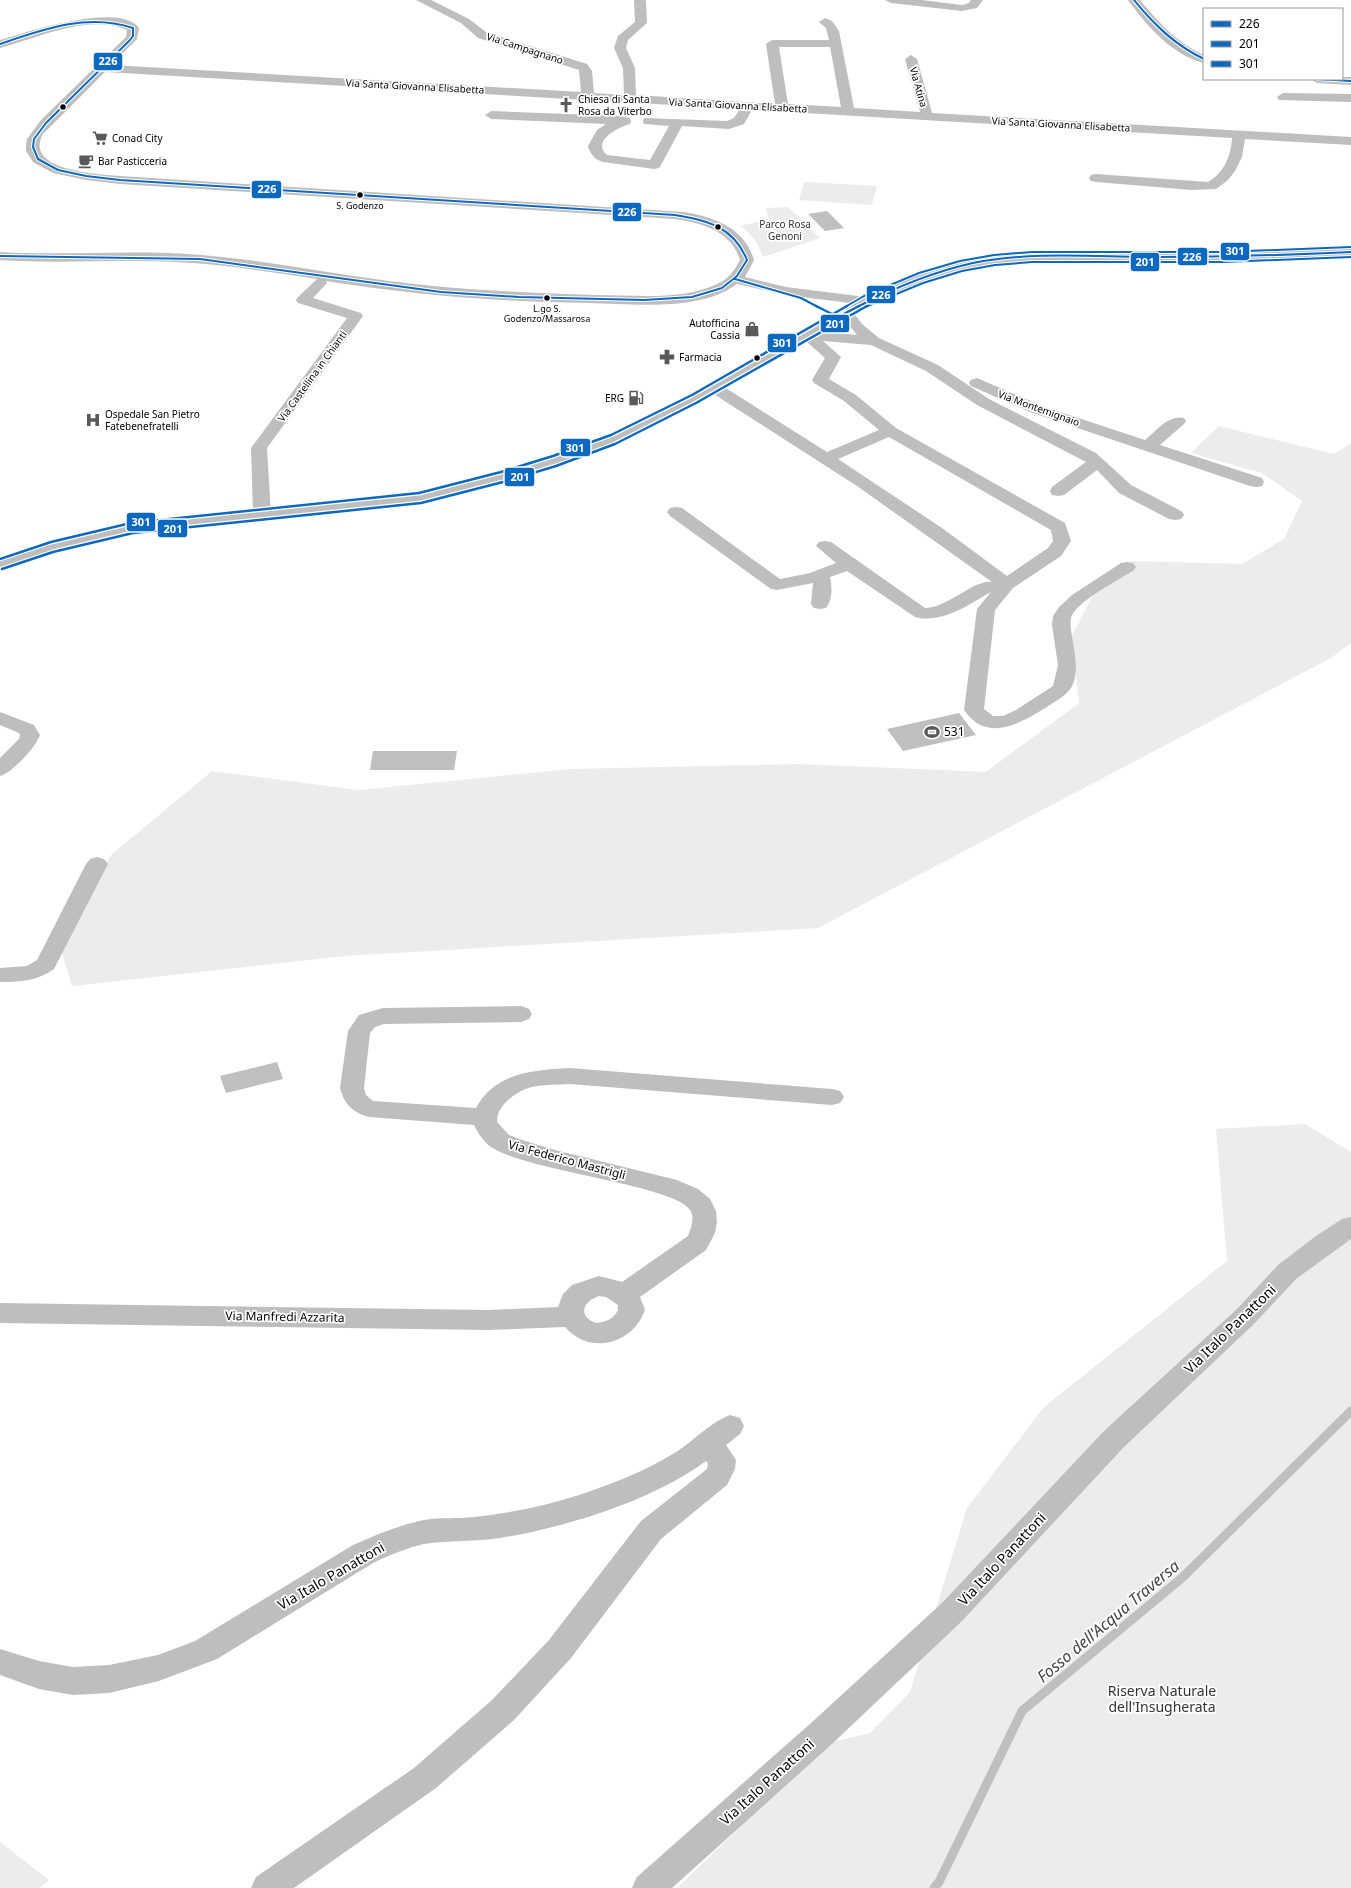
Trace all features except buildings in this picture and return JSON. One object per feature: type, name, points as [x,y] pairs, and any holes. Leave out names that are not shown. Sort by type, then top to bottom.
[{"type":"street","name":"Via Campagnano","points":[[422,0],[465,21],[482,35],[583,67],[586,71],[588,96]]},
{"type":"street","points":[[630,99],[629,68],[620,48],[622,39],[641,24],[640,0]]},
{"type":"street","points":[[891,0],[960,8],[973,6],[977,0]]},
{"type":"street","points":[[1134,0],[1169,40],[1180,48],[1203,59]]},
{"type":"street","points":[[0,44],[57,27],[78,23],[111,21],[131,26],[134,30],[133,36],[42,128],[33,143],[34,153],[40,160],[62,171],[97,178],[681,216],[712,223],[732,235],[741,247],[747,260],[744,269],[735,280],[711,291],[672,299],[488,296],[419,290],[326,277],[269,267],[197,259],[39,259],[0,256]]},
{"type":"street","points":[[825,22],[829,24],[831,28],[835,43],[848,112]]},
{"type":"street","points":[[782,108],[772,44],[835,43]]},
{"type":"street","name":"Via Atina","points":[[910,58],[927,116]]},
{"type":"street","name":"Via Santa Giovanna Elisabetta","points":[[101,68],[1351,141]]},
{"type":"street","points":[[1334,80],[1351,81]]},
{"type":"street","points":[[1283,97],[1351,98]]},
{"type":"street","points":[[649,121],[729,125],[739,120],[748,106]]},
{"type":"street","points":[[491,115],[625,121],[602,133],[594,146],[596,152],[603,158],[654,165],[676,123]]},
{"type":"street","points":[[1096,178],[1210,186],[1227,174],[1239,146],[1239,134]]},
{"type":"street","points":[[0,564],[52,547],[132,528],[420,498],[502,477],[602,444],[715,388],[866,301],[943,271],[1006,258],[1067,256],[1223,257],[1351,252]]},
{"type":"street","points":[[735,280],[786,290],[866,301]]},
{"type":"street","name":"Via Castellina in Chianti","points":[[262,514],[259,448],[356,316],[303,300],[320,283]]},
{"type":"street","points":[[786,290],[842,315]]},
{"type":"street","name":"Via Montemignaio","points":[[842,315],[874,341],[932,368],[983,402],[1098,462],[1125,490],[1175,515]]},
{"type":"street","points":[[808,335],[833,357],[820,380],[850,398],[890,431],[1059,527],[1062,541],[1055,552],[1003,586],[986,609],[974,710],[980,719],[991,722],[1002,722],[1016,718],[1059,691],[1064,684],[1066,673],[1066,649],[1062,638],[1061,620],[1065,612],[1076,601],[1127,567]]},
{"type":"street","name":"Via Montemignaio","points":[[808,335],[874,341]]},
{"type":"street","name":"Via Montemignaio","points":[[932,368],[962,376],[1026,405],[1148,446],[1219,478],[1256,482]]},
{"type":"street","points":[[715,388],[827,458],[946,538],[1003,586]]},
{"type":"street","points":[[1148,446],[1178,421]]},
{"type":"street","points":[[827,458],[890,431]]},
{"type":"street","points":[[1058,491],[1098,462]]},
{"type":"street","points":[[676,512],[777,585],[821,574],[849,564]]},
{"type":"street","points":[[825,546],[921,613],[929,614],[941,611],[988,586],[1003,586]]},
{"type":"street","points":[[820,604],[823,588],[821,574]]},
{"type":"street","points":[[0,718],[27,729],[30,735],[28,741],[0,770]]},
{"type":"street","points":[[0,975],[24,974],[38,971],[46,964],[97,864]]},
{"type":"street","points":[[521,1014],[383,1016],[367,1021],[358,1030],[352,1088],[353,1096],[362,1106],[369,1109],[484,1118],[490,1106],[500,1094],[512,1086],[525,1080],[555,1076],[832,1097]]},
{"type":"street","name":"Via Federico Mastrigli","points":[[484,1118],[492,1134],[500,1141],[510,1145],[572,1164],[674,1189],[697,1201],[703,1211],[704,1222],[703,1232],[697,1243],[624,1294]]},
{"type":"street","name":"Via Italo Panattoni","points":[[648,1888],[822,1733],[952,1612],[1114,1439],[1246,1316],[1287,1272],[1325,1243],[1351,1226]]},
{"type":"street","points":[[609,1286],[624,1294],[629,1301],[631,1308],[630,1316],[619,1328],[610,1332],[591,1333],[582,1330],[571,1317],[571,1303],[579,1293],[590,1287],[609,1286]]},
{"type":"street","name":"Via Manfredi Azzarita","points":[[0,1313],[488,1320],[571,1317]]},
{"type":"street","name":"Via Italo Panattoni","points":[[0,1662],[39,1675],[73,1681],[109,1679],[159,1668],[206,1650],[363,1554],[380,1546],[398,1539],[431,1531],[477,1529],[549,1516],[610,1496],[665,1472],[719,1435],[722,1469],[717,1477],[651,1530],[560,1649],[508,1705],[425,1778],[267,1888]]},
{"type":"green space","points":[[804,182],[877,186],[872,205],[799,200]]},
{"type":"green space","name":"Parco Rosa Genoni","points":[[788,207],[820,238],[763,257],[754,240],[741,226],[769,219],[765,208]]},
{"type":"green space","points":[[1219,426],[1334,454],[1351,443],[1351,643],[1331,658],[818,928],[345,956],[72,986],[60,946],[111,855],[212,771],[359,790],[570,769],[800,764],[986,772],[1079,703],[1071,637],[1103,576],[1132,561],[1242,564],[1284,539],[1302,501],[1262,473],[1191,453]]},
{"type":"green space","name":"Riserva Naturale dell'Insugherata","points":[[1305,1124],[1351,1152],[1351,1888],[677,1888],[827,1743],[870,1733],[910,1692],[967,1508],[1044,1407],[1227,1261],[1216,1129]]},
{"type":"green space","points":[[0,1842],[49,1880],[40,1888],[0,1888]]},
{"type":"shaded area","points":[[827,211],[844,228],[825,231],[808,214]]},
{"type":"shaded area","name":"531","points":[[959,713],[976,735],[903,751],[887,729]]},
{"type":"shaded area","points":[[373,751],[457,751],[454,770],[370,770]]},
{"type":"shaded area","points":[[277,1062],[283,1079],[226,1093],[220,1076]]},
{"type":"waterway","name":"Fosso dell'Acqua Traversa","points":[[934,1888],[939,1882],[1022,1711],[1183,1577],[1351,1411]]},
{"type":"transit line","name":"226","points":[[1134,0],[1165,34],[1183,48],[1203,59]]},
{"type":"transit line","name":"226","points":[[0,44],[32,33],[66,24],[101,21],[117,23],[133,28],[133,36],[130,40],[46,123],[34,139],[33,147],[38,159],[58,170],[86,176],[120,180],[675,215],[697,219],[718,227],[728,233],[743,249],[747,260],[731,283],[722,288],[692,297],[644,300],[519,297],[441,292],[390,286],[248,264],[200,259],[150,257],[0,256]]},
{"type":"transit line","name":"226","points":[[1334,80],[1351,81]]},
{"type":"transit line","name":"301","points":[[0,559],[51,542],[131,523],[419,493],[501,472],[553,456],[611,435],[692,395],[864,296],[919,273],[960,261],[994,255],[1032,252],[1223,252],[1351,247]]},
{"type":"transit line","name":"226","points":[[735,279],[801,298],[838,317],[856,307],[913,281],[953,268],[994,260],[1055,256],[1206,257],[1351,252]]},
{"type":"transit line","name":"201","points":[[2,569],[53,552],[133,533],[421,503],[503,482],[556,466],[615,444],[696,403],[868,305],[923,283],[962,271],[995,265],[1032,262],[1223,262],[1351,257]]},
{"type":"place","name":"Chiesa di Santa Rosa da Viterbo","points":[[566,105]]},
{"type":"place","name":"Conad City","points":[[100,138]]},
{"type":"place","name":"Bar Pasticceria","points":[[86,161]]},
{"type":"place","name":"S. Godenzo","points":[[360,195]]},
{"type":"place","name":"L.go S. Godenzo/Massarosa","points":[[547,298]]},
{"type":"place","name":"Autofficina Cassia","points":[[752,329]]},
{"type":"place","name":"Farmacia","points":[[667,357]]},
{"type":"place","name":"ERG","points":[[636,398]]},
{"type":"place","name":"Ospedale San Pietro Fatebenefratelli","points":[[93,420]]},
{"type":"place","name":"531","points":[[932,732]]}]
